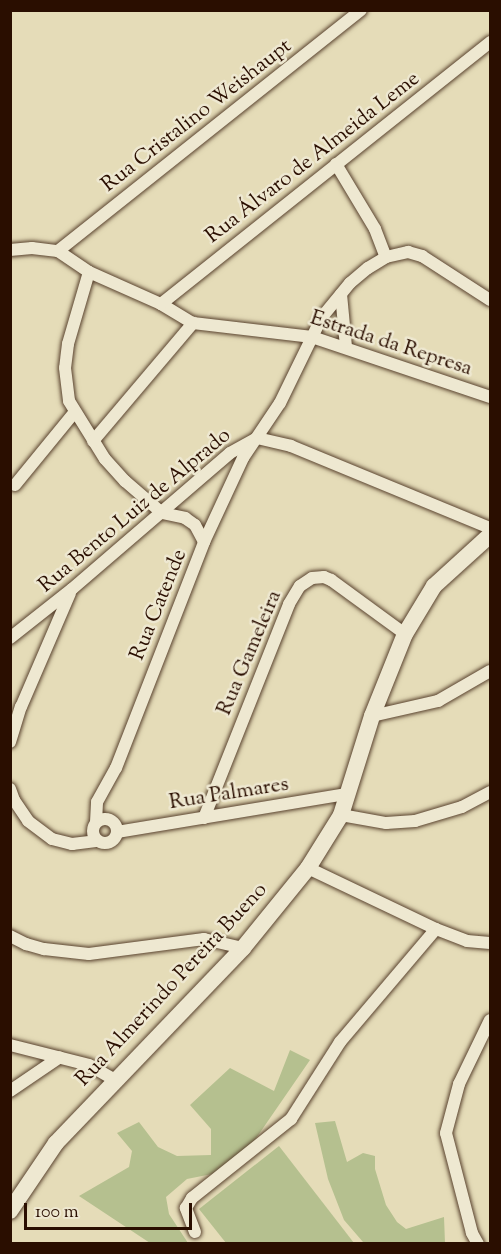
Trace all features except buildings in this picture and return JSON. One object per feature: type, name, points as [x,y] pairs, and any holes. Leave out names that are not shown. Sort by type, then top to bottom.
[{"type":"main road","name":"Rua Almerindo Pereira Bueno","points":[[10,1211],[56,1143],[243,948],[308,868],[341,815],[372,716],[405,634],[434,586],[490,535]]},
{"type":"street","name":"Rua Cristalino Weishaupt","points":[[58,251],[361,10]]},
{"type":"street","name":"Rua Álvaro de Almeida Leme","points":[[161,304],[490,42]]},
{"type":"street","points":[[336,164],[375,229],[386,256],[414,252],[490,300]]},
{"type":"street","name":"Estrada da Represa","points":[[10,250],[32,248],[58,251],[89,272],[161,304],[193,323],[312,337],[490,396]]},
{"type":"street","name":"Rua Catende","points":[[96,822],[97,802],[105,790],[204,542],[243,458],[280,403],[322,316],[368,268],[386,256]]},
{"type":"street","points":[[89,272],[67,356],[66,386],[74,412],[93,441],[125,481],[162,513],[185,518],[201,533],[204,542]]},
{"type":"street","points":[[341,294],[346,347]]},
{"type":"street","points":[[93,441],[193,323]]},
{"type":"street","points":[[15,485],[74,412]]},
{"type":"street","points":[[257,438],[291,446],[490,528]]},
{"type":"street","name":"Rua Bento Luiz de Alprado","points":[[10,638],[72,590],[230,453],[257,438]]},
{"type":"street","name":"Rua Gameleira","points":[[204,818],[289,604],[306,581],[319,577],[331,580],[405,634]]},
{"type":"street","points":[[10,742],[21,707],[72,590]]},
{"type":"street","points":[[372,716],[438,701],[490,671]]},
{"type":"street","name":"Rua Palmares","points":[[10,789],[14,800],[28,821],[46,836],[72,844],[110,842],[115,827]]},
{"type":"street","points":[[105,790],[105,801],[115,827]]},
{"type":"street","points":[[341,815],[386,823],[409,822],[462,807],[490,792]]},
{"type":"street","name":"Rua Palmares","points":[[96,822],[106,819],[115,827],[204,818],[347,794]]},
{"type":"street","points":[[96,822],[92,831],[98,841]]},
{"type":"street","points":[[308,868],[436,929],[467,941],[490,943]]},
{"type":"street","points":[[195,1232],[186,1208],[192,1198],[291,1119],[340,1042],[436,929]]},
{"type":"street","points":[[10,936],[26,944],[89,954],[204,939],[243,948]]},
{"type":"street","points":[[478,1244],[472,1233],[446,1133],[459,1084],[490,1020]]},
{"type":"street","points":[[10,1045],[89,1065],[115,1080]]},
{"type":"street","points":[[10,1091],[60,1057]]},
{"type":"green space","points":[[290,1050],[310,1060],[250,1147],[222,1172],[187,1179],[166,1197],[169,1214],[188,1243],[150,1243],[79,1196],[129,1167],[132,1151],[117,1133],[139,1122],[158,1147],[177,1156],[211,1155],[211,1129],[190,1105],[230,1068],[274,1091]]},
{"type":"green space","points":[[335,1121],[347,1162],[363,1153],[375,1156],[375,1169],[386,1205],[397,1222],[406,1229],[444,1217],[445,1243],[363,1242],[344,1220],[328,1179],[315,1123]]},
{"type":"green space","points":[[279,1146],[354,1243],[226,1243],[199,1209]]}]
